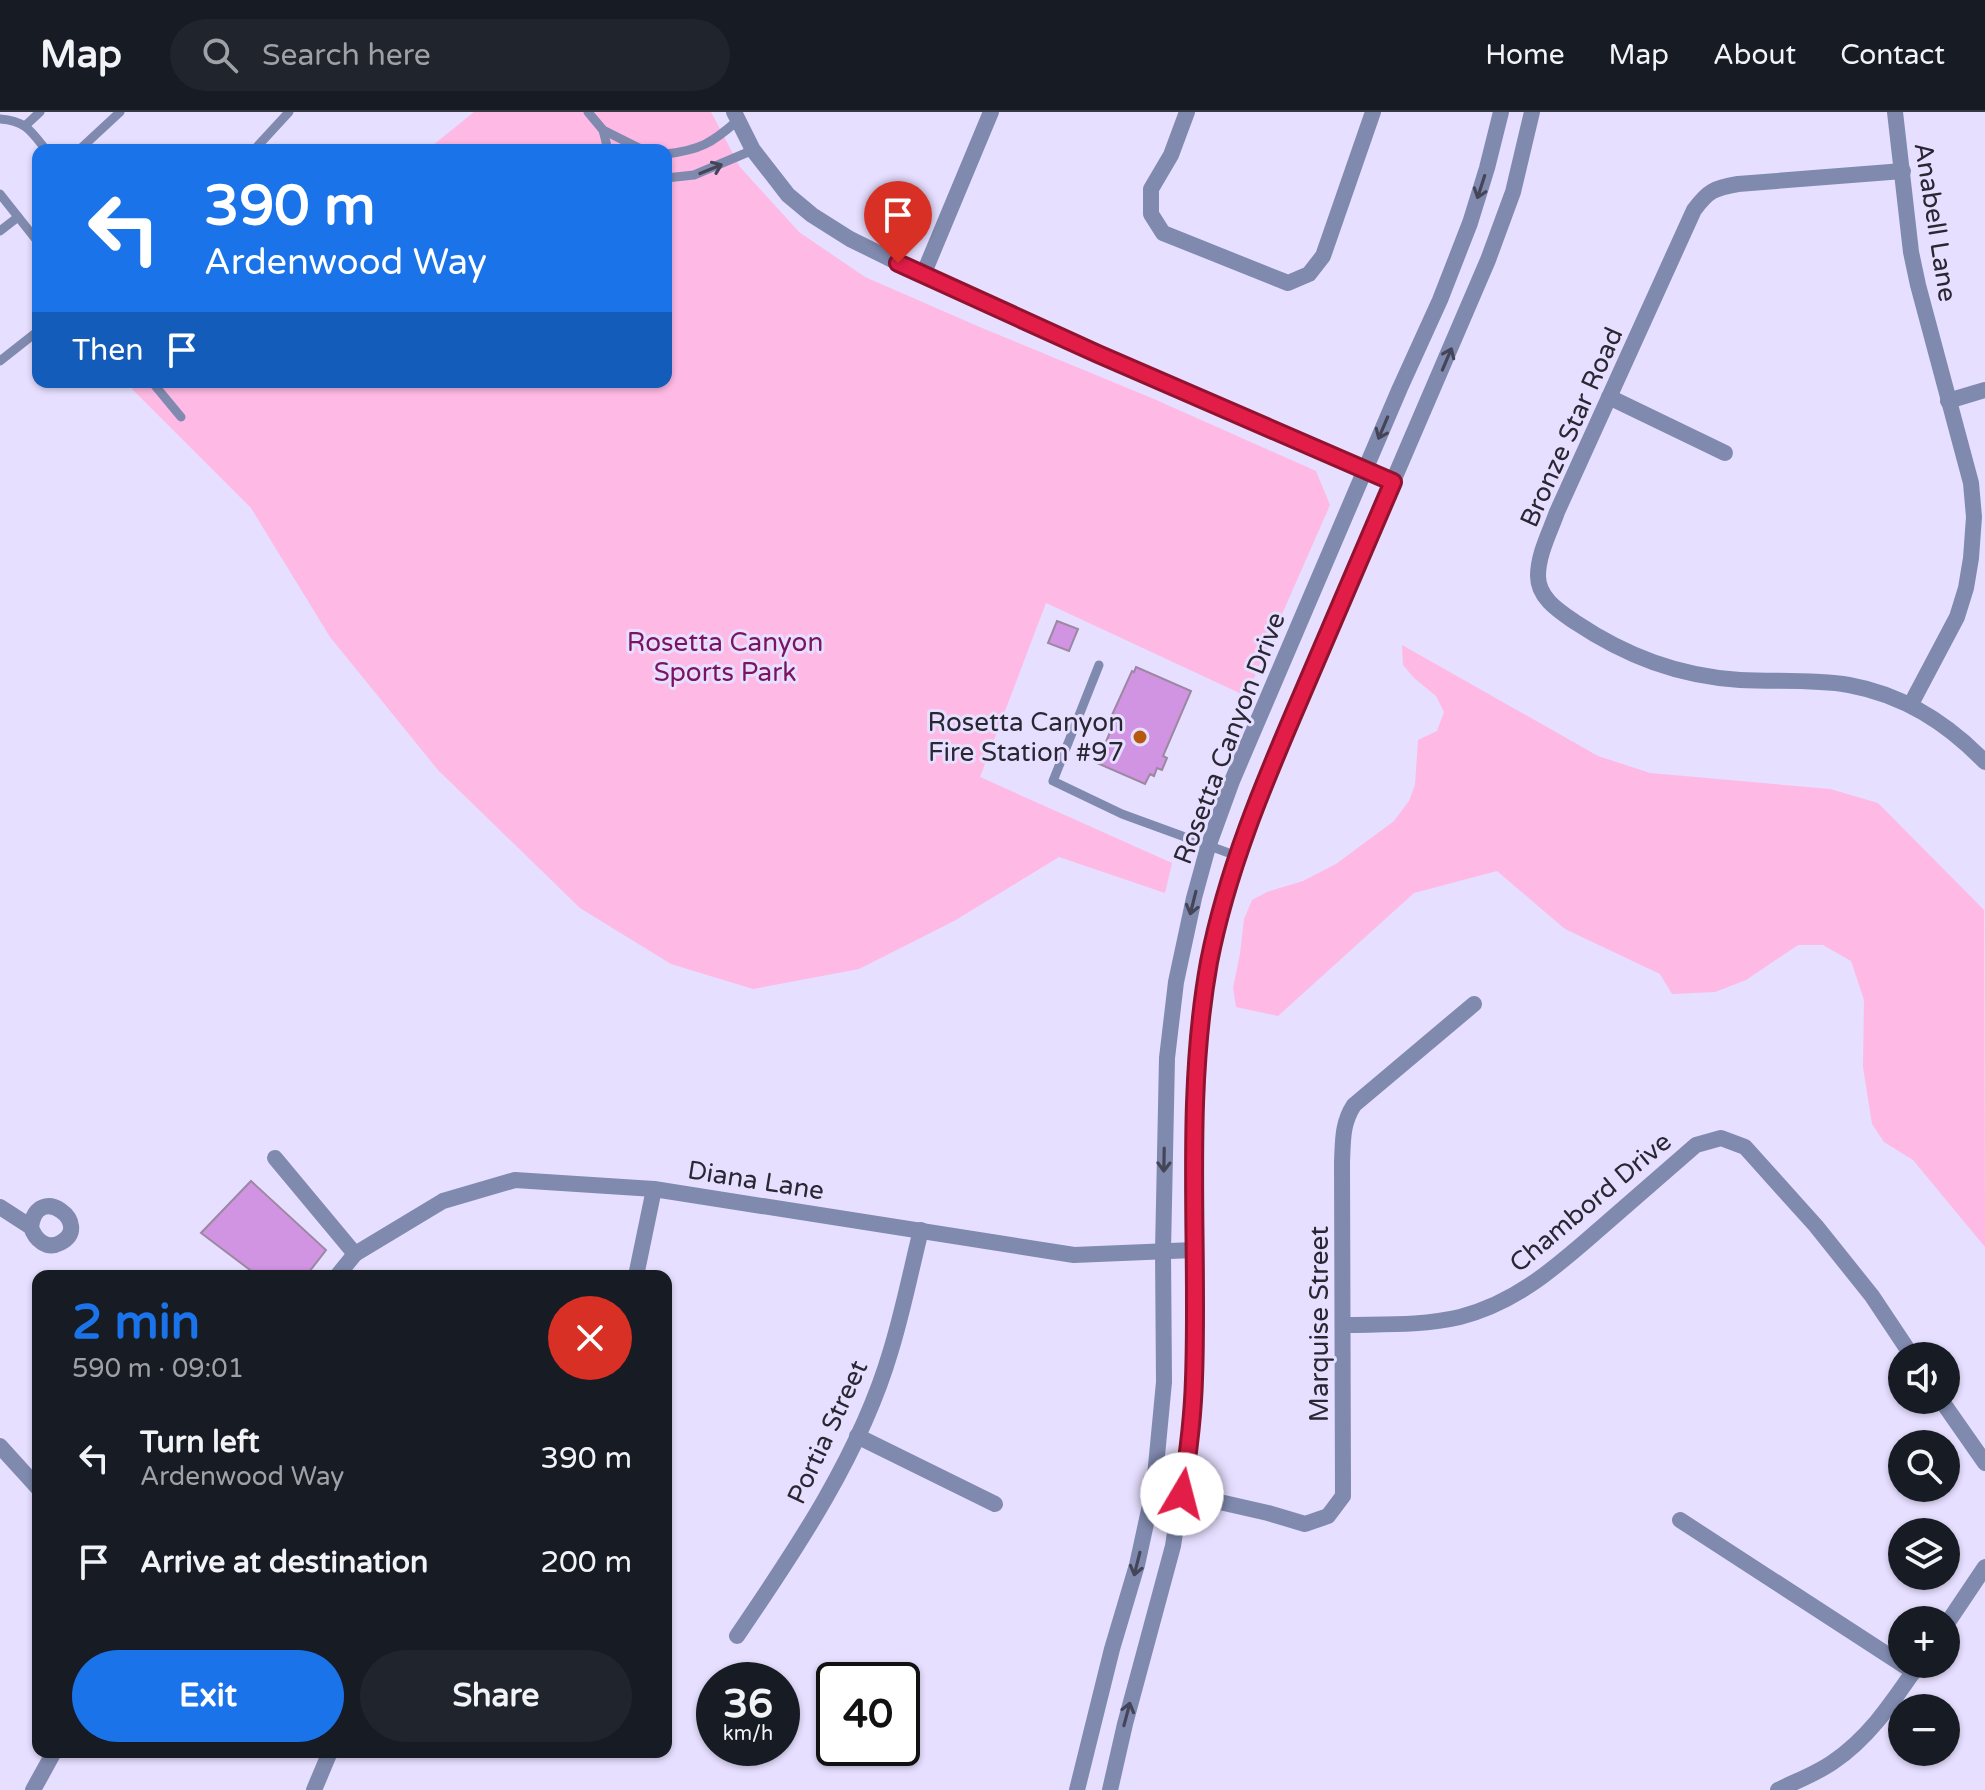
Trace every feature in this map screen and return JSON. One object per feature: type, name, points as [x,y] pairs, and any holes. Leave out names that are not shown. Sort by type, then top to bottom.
[{"type":"street","points":[[923,275],[991,112]]},
{"type":"street","points":[[1187,112],[1171,155],[1151,189],[1151,214],[1163,233],[1288,283],[1309,274],[1323,256],[1373,112]]},
{"type":"street","name":"Rosetta Canyon Drive","points":[[1077,1790],[1112,1649],[1137,1565],[1154,1487],[1164,1382],[1167,1058],[1183,944],[1208,847],[1232,781],[1440,300],[1470,223],[1501,112]]},
{"type":"street","name":"Rosetta Canyon Drive","points":[[1110,1790],[1173,1546],[1191,1425],[1198,1046],[1209,963],[1225,892],[1257,798],[1488,260],[1513,192],[1532,112]]},
{"type":"street","name":"Anabell Lane","points":[[1895,112],[1911,252],[1971,483],[1974,517],[1966,588],[1957,617],[1911,704]]},
{"type":"street","points":[[736,116],[753,150],[788,195],[812,215],[850,239],[1112,360],[1393,482]]},
{"type":"street","name":"Bronze Star Road","points":[[1903,171],[1738,184],[1710,191],[1694,210],[1557,512],[1543,551],[1538,577],[1546,599],[1562,614],[1628,653],[1661,666],[1698,674],[1737,680],[1850,685],[1883,694],[1911,704],[1935,719],[1985,762]]},
{"type":"street","points":[[1948,401],[1985,390]]},
{"type":"street","points":[[1609,397],[1725,453]]},
{"type":"street","name":"Marquise Street","points":[[1154,1487],[1305,1524],[1328,1516],[1343,1496],[1343,1130],[1354,1105],[1474,1004]]},
{"type":"street","name":"Chambord Drive","points":[[1344,1325],[1431,1322],[1492,1306],[1522,1292],[1549,1273],[1696,1145],[1721,1138],[1745,1147],[1816,1226],[1872,1296],[1903,1342]]},
{"type":"street","points":[[275,1158],[355,1254]]},
{"type":"street","name":"Diana Lane","points":[[342,1270],[355,1254],[443,1201],[515,1180],[654,1189],[1074,1255],[1194,1250]]},
{"type":"street","points":[[637,1270],[654,1189]]},
{"type":"street","points":[[0,1207],[31,1227]]},
{"type":"street","name":"Portia Street","points":[[737,1636],[829,1494],[857,1436],[891,1351],[921,1230]]},
{"type":"street","points":[[1951,1414],[1985,1463]]},
{"type":"street","points":[[857,1436],[995,1504]]},
{"type":"street","points":[[0,1446],[32,1481]]},
{"type":"street","points":[[1680,1520],[1888,1650]]},
{"type":"street","points":[[1959,1606],[1985,1567]]},
{"type":"street","points":[[1778,1790],[1832,1763],[1858,1742],[1879,1721],[1909,1678]]},
{"type":"street","points":[[33,1790],[51,1758]]},
{"type":"street","points":[[314,1790],[327,1758]]},
{"type":"lane","points":[[26,125],[40,112]]},
{"type":"lane","points":[[85,144],[120,112]]},
{"type":"lane","points":[[260,144],[289,112]]},
{"type":"lane","points":[[588,112],[603,130],[631,144]]},
{"type":"lane","points":[[672,153],[686,152],[716,140],[736,116]]},
{"type":"lane","points":[[0,119],[26,125],[41,144]]},
{"type":"lane","points":[[603,130],[606,144]]},
{"type":"lane","points":[[672,177],[694,175],[753,150]]},
{"type":"lane","points":[[0,194],[32,234]]},
{"type":"lane","points":[[0,231],[18,217]]},
{"type":"lane","points":[[0,361],[32,336]]},
{"type":"lane","points":[[157,388],[181,417]]},
{"type":"lane","points":[[1099,665],[1053,781],[1122,814],[1237,856]]},
{"type":"green space","name":"Rosetta Canyon Sports Park","points":[[474,112],[711,112],[740,167],[799,232],[865,277],[1316,471],[1330,505],[1246,696],[1046,603],[980,777],[1172,863],[1165,893],[1059,857],[954,921],[859,969],[753,989],[671,964],[580,908],[438,770],[330,637],[251,508],[132,389],[672,388],[672,144],[434,144]]},
{"type":"green space","points":[[1402,645],[1598,756],[1650,773],[1830,789],[1878,803],[1984,910],[1985,1247],[1913,1160],[1884,1142],[1872,1124],[1863,1067],[1864,1000],[1851,961],[1823,945],[1798,945],[1746,980],[1715,992],[1672,994],[1660,974],[1565,929],[1497,871],[1414,893],[1278,1016],[1236,1007],[1233,988],[1244,919],[1252,900],[1303,881],[1336,864],[1394,821],[1409,801],[1415,785],[1418,740],[1437,731],[1444,712],[1436,696],[1403,665]]},
{"type":"building","points":[[1057,621],[1078,629],[1069,651],[1048,643]]},
{"type":"building","name":"Rosetta Canyon Fire Station #97","points":[[1136,667],[1191,691],[1163,756],[1167,758],[1162,770],[1157,768],[1145,784],[1097,763],[1116,718],[1112,715]]},
{"type":"building","points":[[251,1181],[326,1250],[311,1270],[250,1270],[201,1233]]},
{"type":"place","name":"Rosetta Canyon Fire Station #97","points":[[1140,737]]},
{"type":"route","points":[[898,263],[1393,482],[1257,798],[1225,892],[1209,963],[1198,1046],[1194,1149],[1194,1377],[1182,1494]]}]
